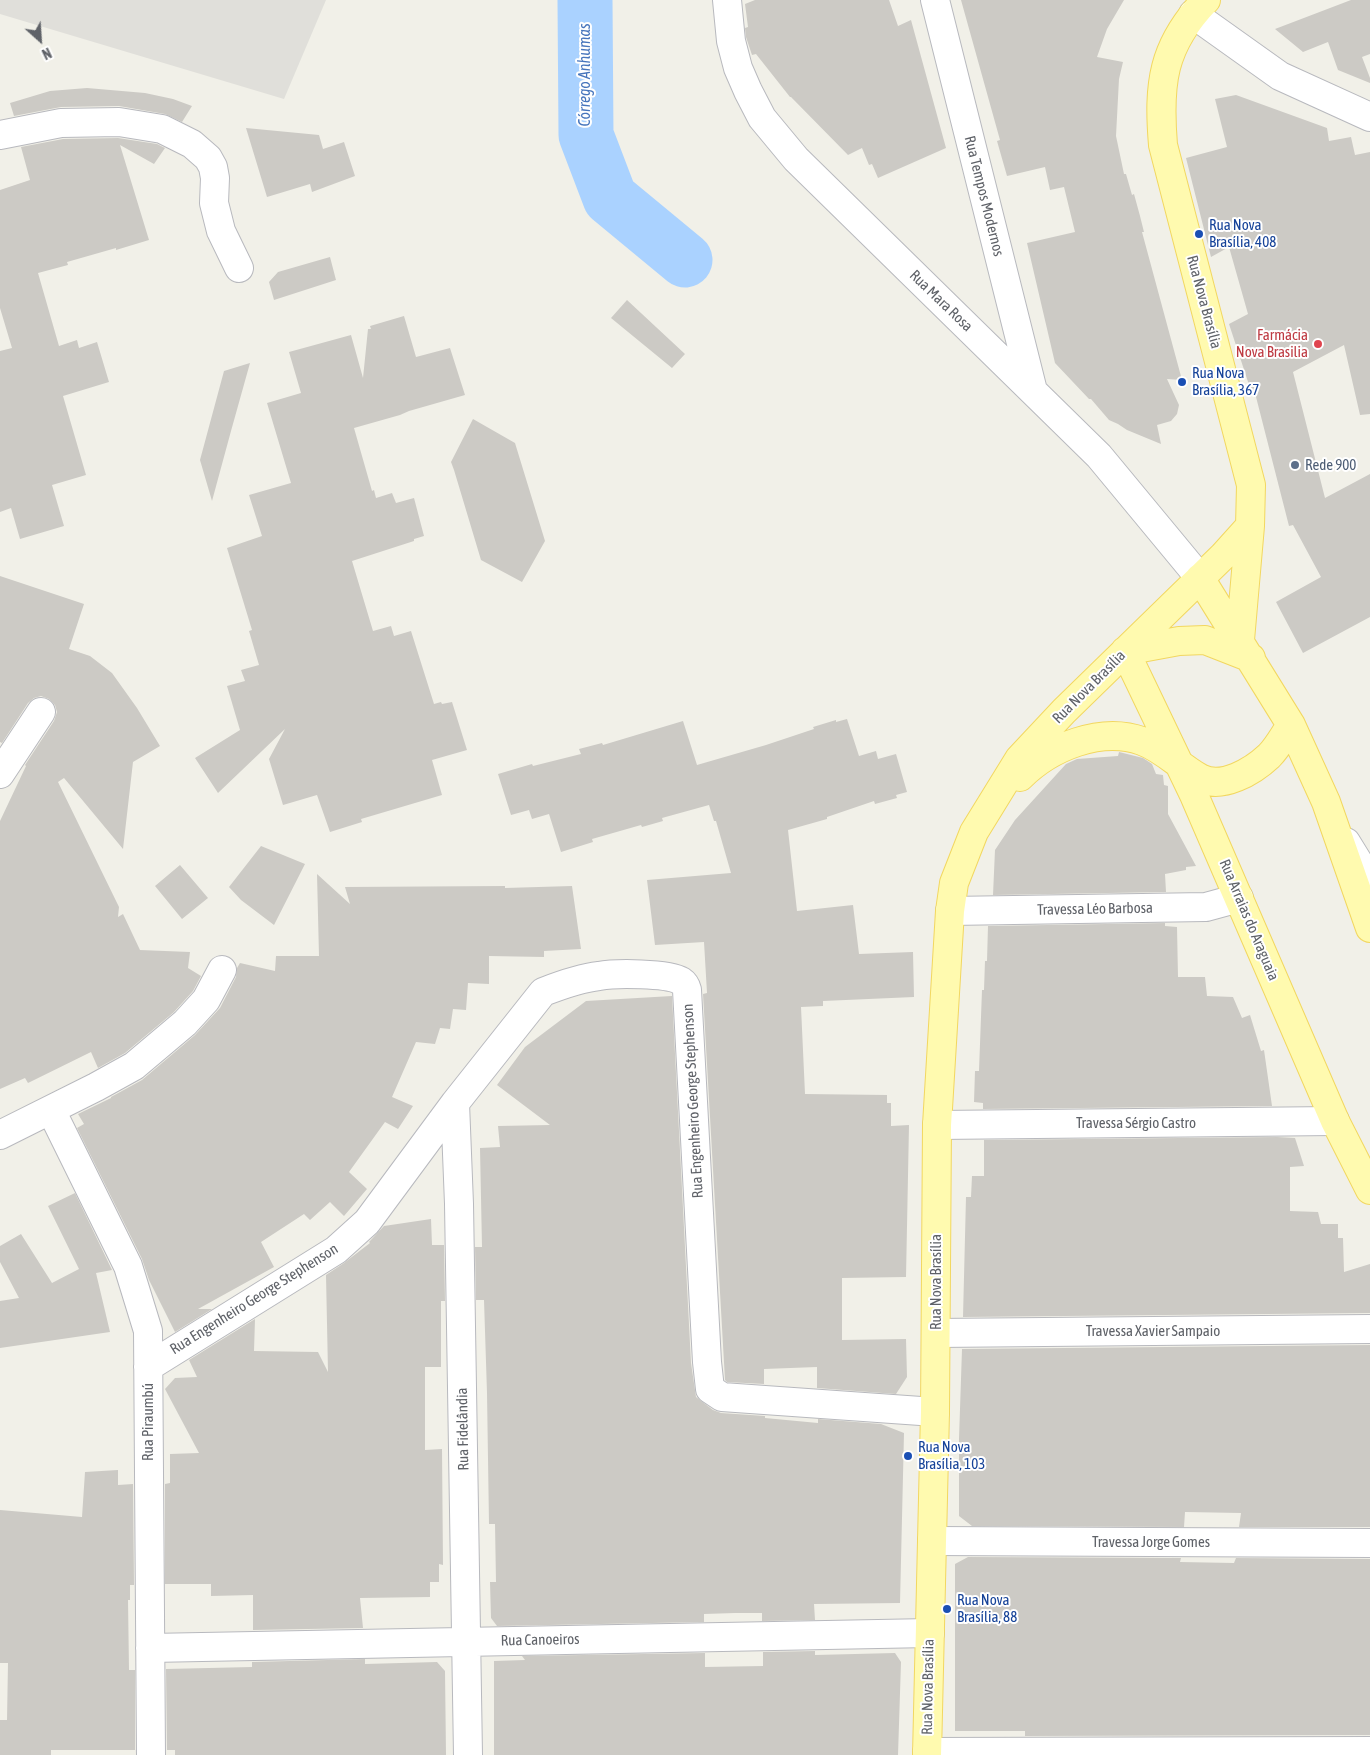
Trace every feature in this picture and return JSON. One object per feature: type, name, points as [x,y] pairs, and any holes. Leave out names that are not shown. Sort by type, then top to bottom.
[{"type":"main road","name":"Rua Nova Brasília","points":[[1199,7],[1173,44],[1164,73],[1160,110],[1163,145],[1251,485],[1245,649]]},
{"type":"main road","name":"Rua Nova Brasília","points":[[927,1754],[935,1412],[937,1124],[950,911],[954,883],[982,816],[1019,759],[1250,526]]},
{"type":"main road","points":[[1200,578],[1291,725],[1333,822],[1370,928]]},
{"type":"main road","points":[[1125,651],[1179,641],[1205,640],[1245,649]]},
{"type":"main road","name":"Rua Arraias do Araguaia","points":[[1125,651],[1180,765],[1335,1121],[1370,1190]]},
{"type":"main road","name":"Rua Nova Brasília","points":[[982,816],[1024,774],[1048,755],[1069,745],[1090,739],[1121,735],[1143,741],[1165,753],[1202,779],[1224,781],[1247,773],[1271,755],[1291,725]]},
{"type":"street","name":"Rua Mara Rosa","points":[[727,0],[731,41],[738,68],[762,118],[796,159],[1099,456],[1200,578]]},
{"type":"street","name":"Rua Tempos Modernos","points":[[935,0],[1033,392]]},
{"type":"street","points":[[1199,7],[1280,76],[1370,117]]},
{"type":"street","points":[[0,135],[61,123],[119,122],[162,129],[192,144],[208,158],[214,167],[214,203],[221,231],[239,268]]},
{"type":"street","points":[[0,774],[41,712]]},
{"type":"street","points":[[1333,822],[1370,881]]},
{"type":"street","name":"Travessa Léo Barbosa","points":[[950,911],[1206,907],[1239,898]]},
{"type":"street","points":[[0,1134],[134,1066],[184,1024],[206,1000],[222,970]]},
{"type":"street","name":"Rua Engenheiro George Stephenson","points":[[148,1367],[336,1250],[367,1222],[455,1103],[543,992],[564,984],[600,976],[654,976],[674,978],[682,981],[687,990],[710,1388],[722,1397],[935,1412]]},
{"type":"street","name":"Rua Fidelândia","points":[[455,1103],[459,1204],[468,1755]]},
{"type":"street","name":"Rua Piraumbú","points":[[50,1110],[128,1266],[148,1331],[151,1755]]},
{"type":"street","name":"Travessa Sérgio Castro","points":[[937,1124],[1335,1121]]},
{"type":"street","name":"Travessa Xavier Sampaio","points":[[936,1333],[1370,1329]]},
{"type":"street","name":"Travessa Jorge Gomes","points":[[932,1541],[1370,1543]]},
{"type":"street","name":"Rua Canoeiros","points":[[150,1648],[930,1633]]},
{"type":"street","points":[[927,1754],[1370,1751]]},
{"type":"shaded area","points":[[0,0],[326,0],[284,99],[0,14]]},
{"type":"building","points":[[755,0],[889,0],[898,26],[911,20],[946,148],[878,178],[872,164],[869,165],[862,148],[848,155],[790,97],[756,54],[752,55],[746,37],[745,28],[748,27],[745,4]]},
{"type":"building","points":[[961,0],[1124,0],[1107,29],[1097,57],[1123,62],[1119,79],[1116,136],[1124,174],[1126,174],[1132,195],[1134,194],[1140,216],[1144,232],[1142,232],[1182,380],[1167,379],[1179,405],[1177,414],[1171,421],[1157,425],[1161,444],[1127,430],[1109,420],[1055,363],[1027,243],[1075,232],[1064,187],[1050,190],[1045,167],[1007,176],[997,141],[1000,140]]},
{"type":"building","points":[[1351,0],[1370,0],[1370,54],[1362,57],[1370,83],[1338,70],[1328,42],[1303,52],[1275,29]]},
{"type":"building","points":[[87,88],[145,93],[173,99],[192,106],[182,122],[165,114],[119,106],[61,107],[14,116],[10,103],[50,91]]},
{"type":"building","points":[[1236,95],[1327,128],[1329,141],[1351,137],[1355,155],[1370,152],[1370,414],[1360,415],[1344,345],[1293,372],[1325,498],[1370,474],[1370,617],[1303,653],[1276,602],[1321,577],[1293,525],[1289,526],[1255,393],[1252,394],[1229,324],[1248,314],[1229,247],[1211,257],[1186,158],[1227,147],[1215,99]]},
{"type":"building","points":[[246,128],[319,135],[323,149],[344,142],[355,176],[312,192],[310,184],[267,197]]},
{"type":"building","points":[[118,138],[157,144],[165,148],[154,164],[120,145],[149,240],[67,262],[68,265],[38,273],[59,346],[77,340],[79,348],[97,342],[109,382],[63,396],[86,475],[52,485],[64,526],[20,539],[11,508],[0,512],[0,351],[12,348],[0,308],[0,190],[30,180],[21,147],[63,139]]},
{"type":"building","points":[[330,257],[336,280],[274,300],[269,282],[278,272]]},
{"type":"building","points":[[627,300],[685,354],[672,368],[611,318]]},
{"type":"building","points":[[404,316],[416,357],[450,348],[465,395],[354,428],[372,491],[374,490],[376,498],[392,493],[396,503],[414,498],[424,536],[352,561],[373,631],[391,626],[394,636],[411,631],[434,704],[452,702],[467,750],[432,760],[442,795],[361,819],[362,822],[330,832],[317,795],[283,805],[269,759],[285,729],[218,793],[195,758],[240,730],[227,686],[245,681],[241,670],[259,665],[249,631],[252,630],[227,548],[262,536],[249,495],[291,483],[267,403],[301,393],[289,352],[351,335],[363,378],[368,329],[371,329],[370,326]]},
{"type":"building","points":[[250,363],[212,501],[200,460],[224,371]]},
{"type":"building","points":[[473,419],[515,443],[545,541],[522,582],[481,560],[451,462]]},
{"type":"building","points":[[0,576],[84,604],[69,649],[90,656],[112,673],[137,708],[160,746],[133,762],[123,849],[64,778],[58,782],[119,907],[118,917],[123,914],[140,950],[190,952],[188,968],[201,976],[193,991],[174,1012],[125,1053],[98,1068],[91,1052],[28,1083],[25,1078],[0,1089],[0,821],[25,765],[54,721],[57,712],[55,705],[49,699],[41,696],[34,698],[28,703],[2,743],[0,742]]},
{"type":"building","points":[[847,719],[859,756],[876,751],[878,759],[896,754],[907,792],[896,795],[897,798],[875,804],[874,801],[827,817],[827,819],[788,830],[797,911],[853,905],[859,954],[913,952],[914,997],[823,1001],[823,1006],[801,1007],[805,1094],[887,1095],[887,1103],[891,1103],[891,1126],[909,1125],[906,1277],[842,1278],[842,1340],[906,1339],[907,1377],[896,1394],[817,1388],[817,1367],[764,1369],[764,1384],[727,1382],[725,1380],[703,994],[707,993],[704,942],[655,945],[647,880],[731,873],[716,821],[714,821],[709,805],[662,818],[663,821],[642,827],[641,825],[592,839],[593,842],[561,852],[549,814],[532,819],[529,810],[511,815],[498,774],[532,764],[533,766],[581,754],[579,749],[602,743],[603,745],[683,721],[697,765],[766,745],[814,729],[813,727],[836,720],[836,722]]},
{"type":"building","points":[[1119,752],[1143,758],[1152,764],[1156,774],[1163,775],[1164,785],[1168,786],[1168,814],[1196,866],[1186,867],[1186,870],[1165,874],[1166,892],[993,895],[995,850],[1015,820],[1066,764],[1077,759],[1118,756]]},
{"type":"building","points":[[261,846],[305,864],[274,925],[241,900],[229,887]]},
{"type":"building","points":[[180,865],[208,898],[182,919],[155,886]]},
{"type":"building","points":[[317,874],[350,904],[345,887],[505,886],[505,888],[572,886],[581,949],[544,951],[544,957],[489,956],[489,984],[468,983],[466,1010],[453,1009],[450,1029],[440,1028],[435,1044],[416,1042],[392,1097],[413,1106],[398,1129],[385,1122],[349,1172],[367,1189],[344,1216],[330,1202],[310,1220],[304,1214],[261,1242],[274,1267],[198,1309],[212,1309],[175,1332],[149,1280],[142,1259],[77,1128],[84,1124],[78,1114],[142,1080],[195,1035],[220,1008],[236,977],[237,968],[240,963],[275,971],[276,956],[319,956]]},
{"type":"building","points":[[1165,923],[1165,926],[1177,927],[1178,977],[1205,977],[1207,996],[1233,997],[1242,1018],[1250,1015],[1261,1051],[1264,1050],[1272,1106],[983,1109],[983,1103],[974,1102],[975,1071],[979,1071],[982,990],[984,990],[985,961],[987,961],[988,926]]},
{"type":"building","points":[[672,996],[691,1363],[696,1397],[713,1410],[721,1413],[765,1416],[765,1418],[818,1423],[818,1419],[881,1424],[904,1433],[900,1603],[814,1604],[815,1620],[762,1621],[762,1613],[735,1613],[704,1614],[704,1622],[497,1626],[491,1618],[490,1582],[496,1582],[495,1524],[489,1524],[484,1300],[476,1300],[475,1247],[482,1247],[480,1148],[500,1147],[498,1126],[550,1125],[497,1085],[525,1047],[586,1001]]},
{"type":"building","points":[[1295,1138],[1304,1166],[1290,1167],[1290,1211],[1318,1212],[1321,1224],[1338,1224],[1338,1238],[1343,1238],[1344,1272],[1370,1264],[1370,1313],[963,1317],[966,1197],[971,1197],[972,1176],[984,1176],[984,1140]]},
{"type":"building","points":[[75,1193],[112,1270],[96,1273],[110,1332],[0,1348],[0,1301],[19,1298],[0,1262],[0,1246],[21,1234],[52,1283],[79,1269],[48,1206]]},
{"type":"building","points":[[431,1219],[432,1245],[444,1245],[445,1301],[441,1301],[441,1367],[425,1367],[425,1450],[442,1449],[443,1565],[439,1564],[439,1582],[430,1582],[430,1597],[360,1598],[363,1628],[253,1630],[253,1595],[211,1596],[211,1584],[165,1584],[165,1484],[170,1483],[170,1454],[199,1453],[165,1389],[175,1378],[197,1377],[189,1360],[255,1319],[254,1351],[318,1352],[328,1372],[326,1275],[370,1243],[384,1226]]},
{"type":"building","points":[[1370,1345],[1370,1527],[1239,1527],[1241,1513],[1185,1512],[1184,1527],[972,1526],[959,1516],[962,1349]]},
{"type":"building","points":[[118,1470],[118,1485],[133,1484],[134,1585],[130,1585],[130,1600],[128,1600],[129,1670],[135,1670],[135,1750],[51,1750],[51,1755],[0,1755],[0,1720],[7,1720],[8,1663],[0,1663],[0,1510],[82,1517],[85,1472]]},
{"type":"building","points":[[968,1557],[1181,1558],[1180,1562],[1234,1563],[1236,1558],[1370,1559],[1370,1735],[1025,1736],[1025,1731],[955,1731],[955,1564]]},
{"type":"building","points":[[815,1651],[815,1655],[895,1653],[901,1662],[898,1755],[494,1755],[494,1661],[525,1660],[522,1656],[705,1653],[705,1667],[763,1666],[763,1652]]},
{"type":"building","points":[[365,1659],[365,1664],[437,1662],[445,1671],[446,1755],[175,1755],[175,1750],[167,1750],[166,1669],[252,1667],[252,1662]]},
{"type":"waterway","name":"Córrego Anhumas","points":[[585,0],[586,135],[610,198],[685,260]]},
{"type":"place","name":"Rua Nova Brasília, 408","points":[[1199,234]]},
{"type":"place","name":"Farmácia Nova Brasilia","points":[[1318,344]]},
{"type":"place","name":"Rua Nova Brasília, 367","points":[[1182,382]]},
{"type":"place","name":"Rede 900","points":[[1295,465]]},
{"type":"place","name":"Rua Nova Brasília, 103","points":[[908,1456]]},
{"type":"place","name":"Rua Nova Brasília, 88","points":[[947,1609]]}]
